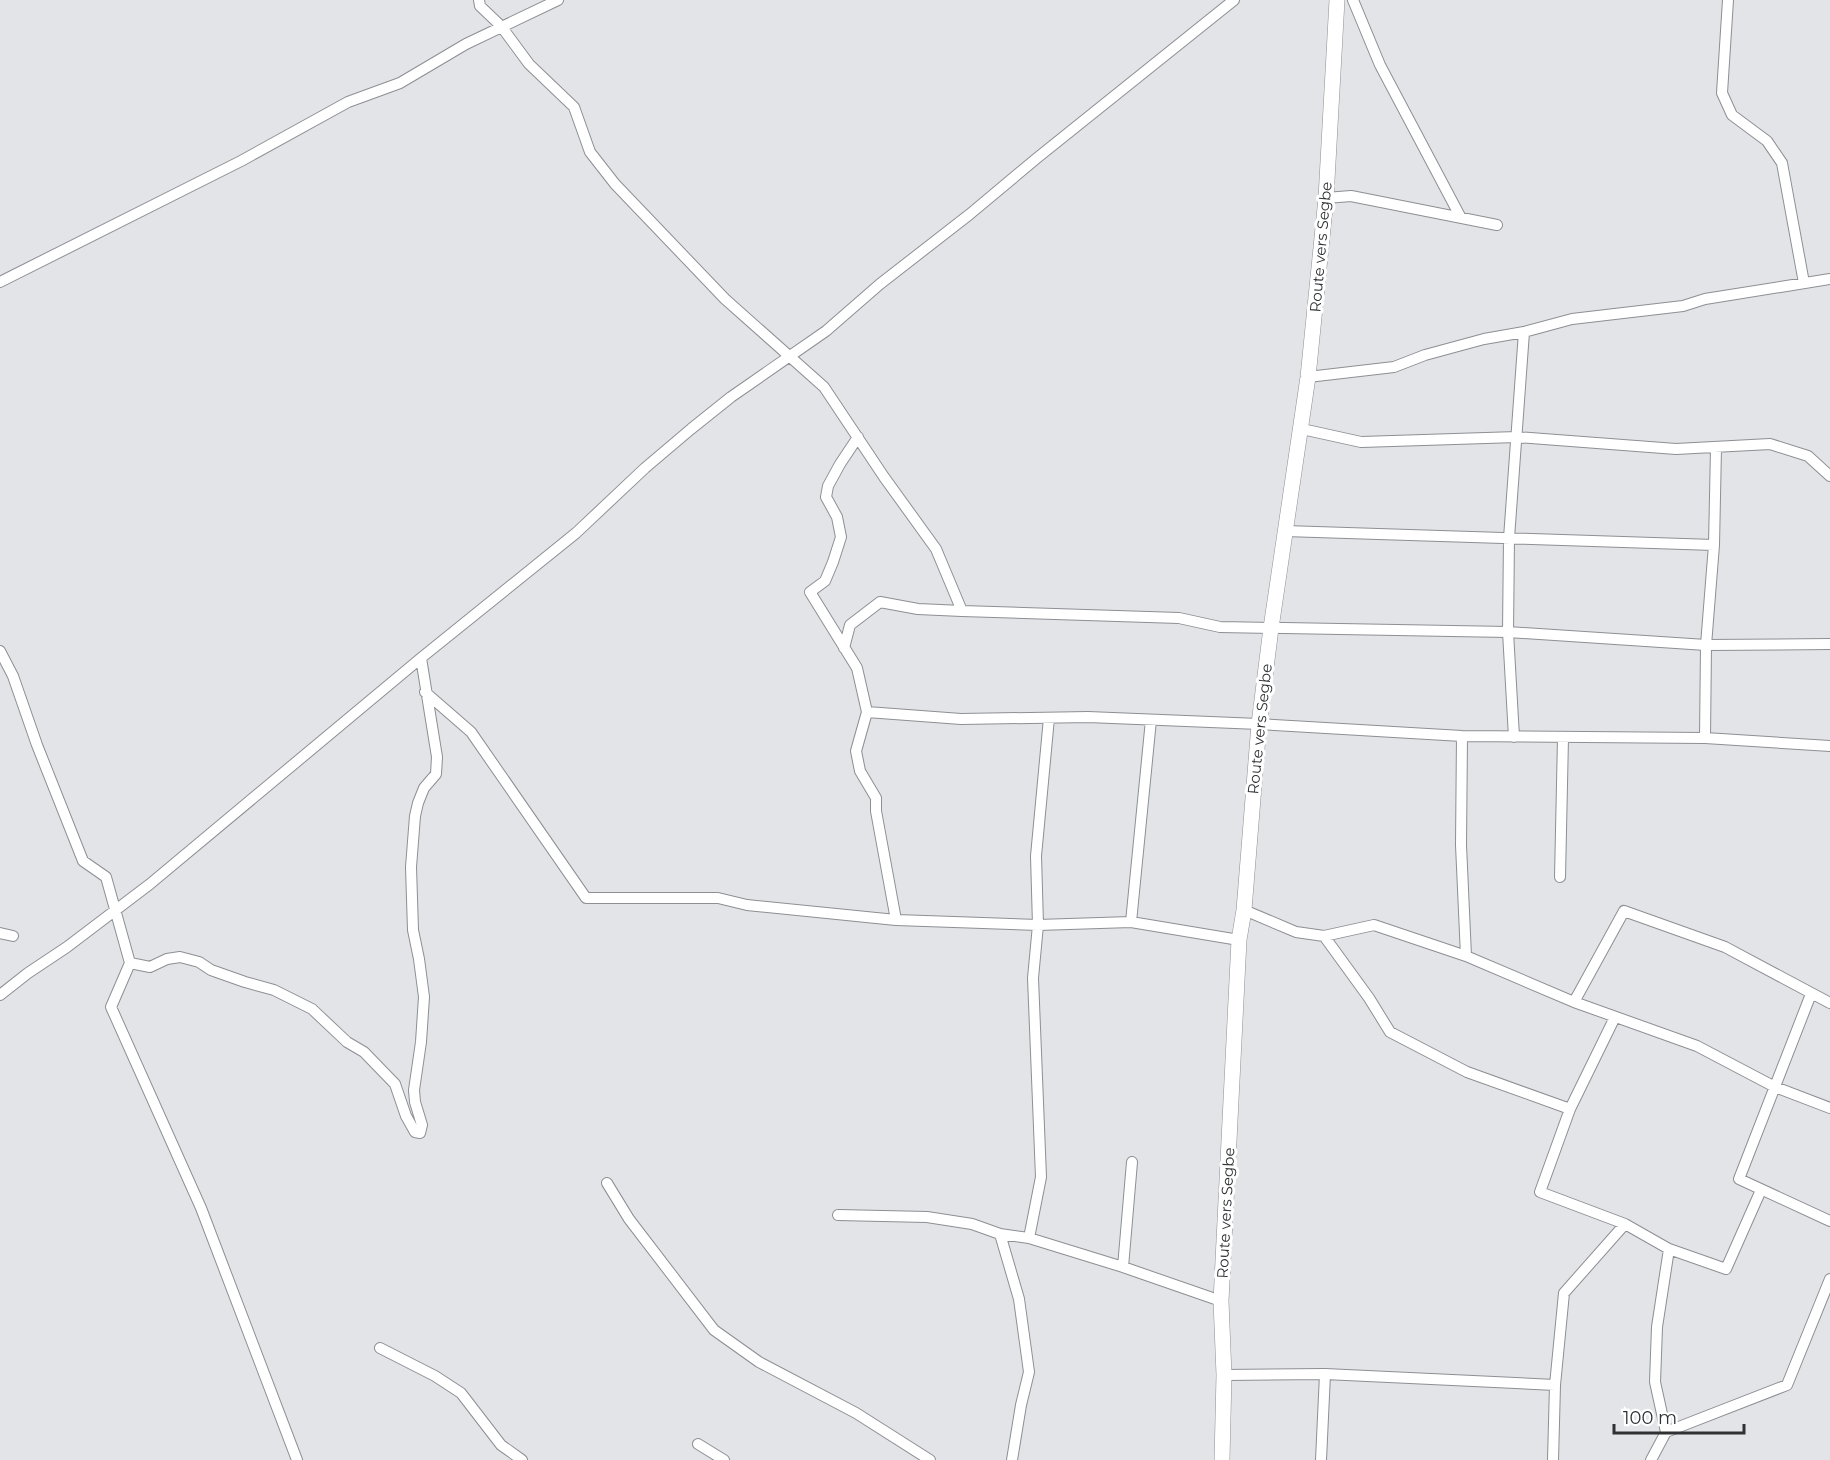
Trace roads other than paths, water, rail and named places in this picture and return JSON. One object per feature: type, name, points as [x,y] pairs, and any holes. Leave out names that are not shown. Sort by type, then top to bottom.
[{"type":"main road","name":"Route vers Segbe","points":[[1222,1460],[1224,1375],[1221,1301],[1239,940],[1244,910],[1259,724],[1270,628],[1302,429],[1308,377],[1326,198],[1337,0]]},
{"type":"street","points":[[478,0],[480,6],[501,26],[529,64],[574,107],[590,152],[615,184],[725,299],[824,387],[890,486],[936,549],[962,611]]},
{"type":"street","points":[[0,282],[241,161],[348,102],[400,83],[466,44],[558,0]]},
{"type":"street","points":[[0,995],[150,884],[421,658],[576,533],[645,468],[691,429],[731,397],[826,331],[880,284],[1234,0]]},
{"type":"street","points":[[1353,0],[1380,65],[1461,218]]},
{"type":"street","points":[[1728,0],[1722,93],[1732,115],[1767,141],[1782,164],[1804,283]]},
{"type":"street","points":[[1326,198],[1351,196],[1497,225]]},
{"type":"street","points":[[1308,377],[1394,367],[1425,355],[1484,339],[1524,332],[1572,319],[1683,306],[1705,298],[1830,279]]},
{"type":"street","points":[[1514,737],[1508,632],[1509,538],[1524,332]]},
{"type":"street","points":[[1302,429],[1361,442],[1517,437],[1676,449],[1770,444],[1808,456],[1830,476]]},
{"type":"street","points":[[858,437],[828,486],[826,497],[837,517],[841,537],[825,581],[810,592],[857,668],[867,712],[856,751],[860,771],[876,798],[876,811],[896,920]]},
{"type":"street","points":[[1705,738],[1706,645],[1714,545],[1716,448]]},
{"type":"street","points":[[1286,531],[1714,545]]},
{"type":"street","points":[[844,648],[850,624],[880,602],[918,609],[1179,618],[1220,627],[1508,632],[1706,645],[1830,644]]},
{"type":"street","points":[[0,651],[13,676],[37,745],[84,861],[106,877],[130,963],[111,1007],[201,1208],[297,1460]]},
{"type":"street","points":[[130,963],[150,967],[167,959],[180,957],[199,962],[211,970],[245,982],[274,990],[312,1009],[348,1042],[364,1052],[395,1084],[406,1116],[415,1132],[420,1132],[422,1125],[414,1090],[424,998],[413,930],[411,867],[418,803],[424,788],[436,774],[437,757],[421,658]]},
{"type":"street","points":[[425,692],[471,732],[586,898],[718,898],[747,905],[896,920],[1038,925],[1131,922],[1239,940]]},
{"type":"street","points":[[867,712],[962,718],[1088,717],[1462,736],[1705,738],[1830,746]]},
{"type":"street","points":[[1029,1238],[1041,1177],[1034,978],[1038,925],[1036,856],[1049,718]]},
{"type":"street","points":[[1131,922],[1151,720]]},
{"type":"street","points":[[1462,736],[1461,845],[1466,956]]},
{"type":"street","points":[[1560,877],[1563,738]]},
{"type":"street","points":[[1244,910],[1296,932],[1324,936],[1374,925],[1466,956],[1574,1002],[1697,1046],[1775,1086],[1830,1108]]},
{"type":"street","points":[[1574,1002],[1624,911],[1725,947],[1830,1003]]},
{"type":"street","points":[[0,933],[13,936]]},
{"type":"street","points":[[1324,936],[1369,998],[1390,1032],[1467,1072],[1570,1109]]},
{"type":"street","points":[[1811,994],[1739,1179],[1830,1221]]},
{"type":"street","points":[[1615,1017],[1570,1109],[1540,1192],[1625,1224],[1669,1249],[1726,1269],[1761,1190]]},
{"type":"street","points":[[1123,1267],[1132,1162]]},
{"type":"street","points":[[607,1183],[628,1220],[714,1329],[759,1362],[856,1413],[930,1460]]},
{"type":"street","points":[[838,1215],[927,1217],[972,1224],[1000,1233],[1029,1238],[1123,1267],[1221,1301]]},
{"type":"street","points":[[1553,1460],[1556,1384],[1564,1293],[1625,1224]]},
{"type":"street","points":[[1000,1233],[1019,1299],[1029,1372],[1012,1460]]},
{"type":"street","points":[[1666,1432],[1654,1382],[1657,1327],[1669,1249]]},
{"type":"street","points":[[1651,1460],[1666,1432],[1787,1385],[1830,1280]]},
{"type":"street","points":[[380,1348],[435,1376],[461,1393],[501,1445],[522,1460]]},
{"type":"street","points":[[1224,1375],[1325,1374],[1556,1384]]},
{"type":"street","points":[[1321,1460],[1325,1374]]},
{"type":"street","points":[[698,1444],[724,1460]]}]
